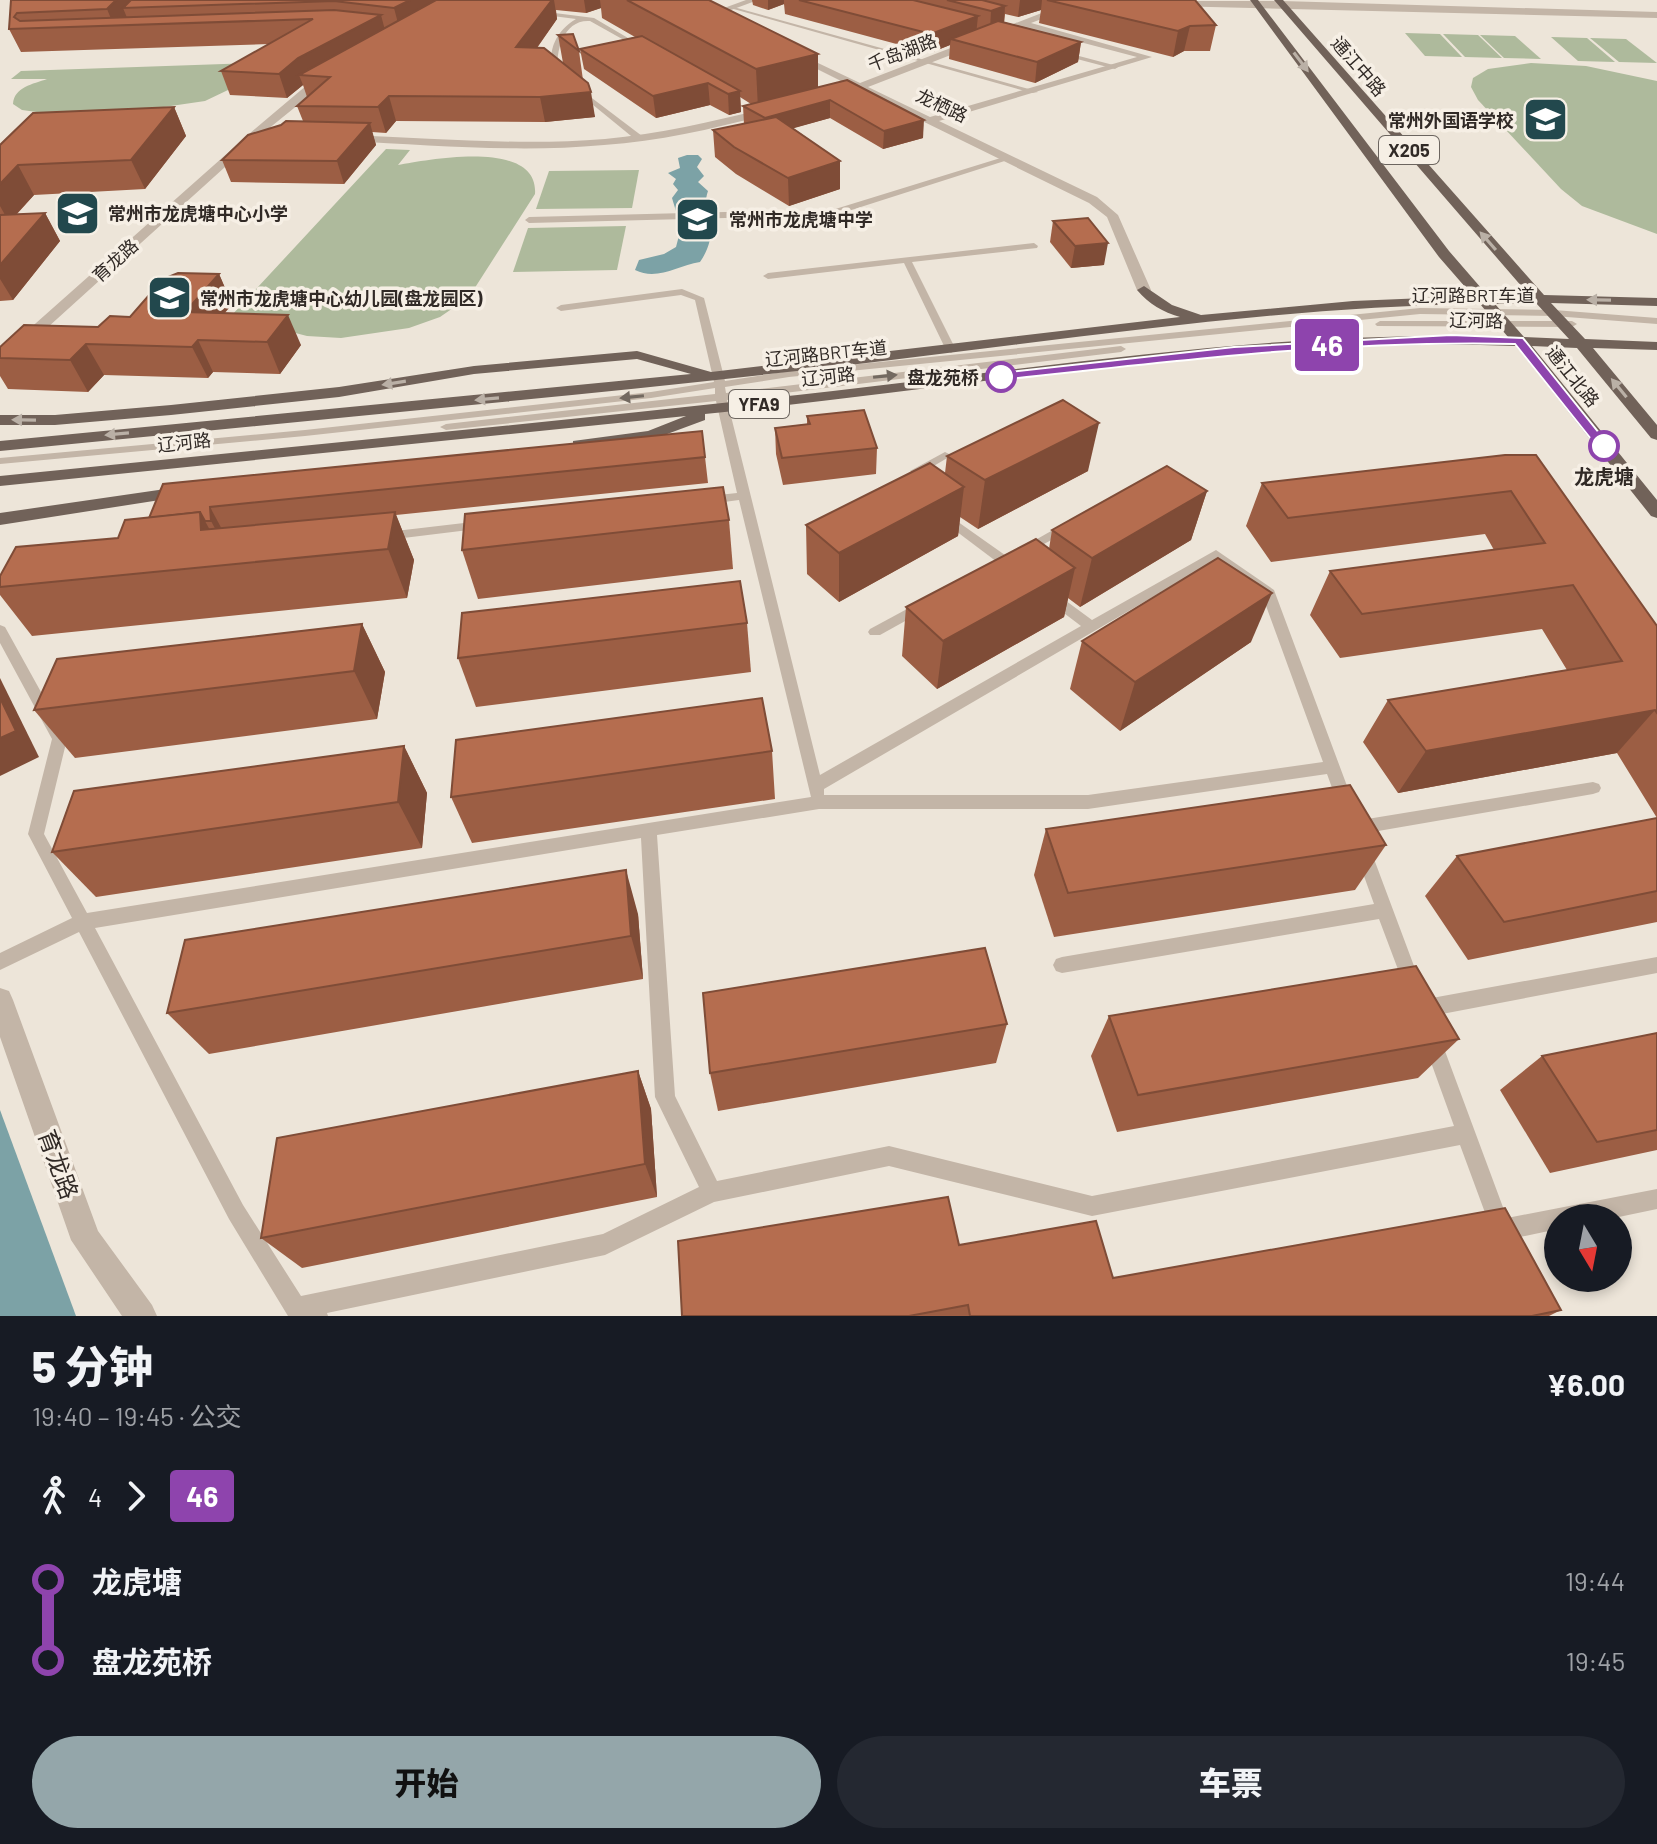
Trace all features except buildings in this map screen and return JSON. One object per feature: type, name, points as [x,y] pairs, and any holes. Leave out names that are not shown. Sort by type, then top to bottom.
[{"type":"main road","name":"X205","points":[[1256,2],[1444,254],[1494,311]]},
{"type":"main road","name":"通江中路","points":[[1280,2],[1557,318]]},
{"type":"main road","points":[[1144,290],[1159,305],[1179,314],[1218,319]]},
{"type":"main road","points":[[1105,332],[1131,317],[1140,306],[1144,290]]},
{"type":"main road","name":"YFA9","points":[[1494,311],[1540,298],[1657,302]]},
{"type":"main road","name":"辽河路","points":[[0,481],[721,391],[951,350],[1285,311],[1494,311]]},
{"type":"main road","name":"通江北路","points":[[1494,311],[1657,512]]},
{"type":"main road","name":"通江北路","points":[[1557,318],[1657,435]]},
{"type":"main road","name":"辽河路","points":[[0,446],[1234,350],[1451,339],[1519,340]]},
{"type":"main road","name":"YFA9","points":[[1519,340],[1657,346]]},
{"type":"main road","points":[[0,420],[55,420],[171,410],[339,392],[474,370],[637,355],[721,391]]},
{"type":"main road","points":[[557,447],[651,435],[721,391]]},
{"type":"main road","points":[[0,519],[198,489]]},
{"type":"street","points":[[723,21],[704,12],[754,0]]},
{"type":"street","points":[[1563,0],[1578,13]]},
{"type":"street","points":[[1163,4],[1280,2],[1657,15]]},
{"type":"street","name":"千岛湖路","points":[[831,95],[860,87],[1075,6]]},
{"type":"street","points":[[932,120],[1147,57],[997,17]]},
{"type":"street","name":"龙栖路","points":[[778,48],[1093,200],[1112,215],[1144,290]]},
{"type":"street","name":"育龙路","points":[[0,363],[253,136],[311,87],[338,72]]},
{"type":"street","points":[[330,138],[564,143],[639,138],[786,107]]},
{"type":"street","points":[[253,136],[268,136]]},
{"type":"street","name":"育龙路","points":[[0,1000],[86,1240],[141,1316]]},
{"type":"lane","points":[[732,7],[1034,92]]},
{"type":"lane","points":[[523,11],[592,19],[647,51]]},
{"type":"lane","points":[[765,17],[777,12]]},
{"type":"lane","points":[[608,13],[581,18],[557,39],[552,56],[554,71],[639,138]]},
{"type":"lane","points":[[980,32],[1010,39]]},
{"type":"lane","points":[[1055,51],[1115,67]]},
{"type":"lane","points":[[743,106],[757,114]]},
{"type":"lane","points":[[529,220],[725,215],[817,218],[1010,158]]},
{"type":"lane","points":[[768,276],[1034,246]]},
{"type":"lane","points":[[907,261],[951,350]]},
{"type":"lane","points":[[561,308],[682,292],[699,298],[817,794]]},
{"type":"lane","name":"辽河路BRT车道","points":[[0,461],[305,433],[651,395],[721,391],[1494,311],[1657,327]]},
{"type":"lane","name":"辽河路BRT车道","points":[[1557,318],[1657,321]]},
{"type":"lane","name":"辽河路BRT车道","points":[[0,471],[606,412],[721,391]]},
{"type":"lane","points":[[909,474],[945,455]]},
{"type":"lane","points":[[696,501],[744,496]]},
{"type":"lane","points":[[932,507],[997,564],[1029,580]]},
{"type":"lane","points":[[997,564],[1074,523]]},
{"type":"lane","points":[[379,537],[490,524]]},
{"type":"lane","points":[[817,794],[1091,626],[1216,554],[1267,590],[1504,1237],[1544,1223]]},
{"type":"lane","points":[[1041,589],[1091,626]]},
{"type":"lane","points":[[875,632],[939,596]]},
{"type":"lane","points":[[0,630],[60,739],[36,834],[236,1212],[296,1308],[317,1316]]},
{"type":"lane","points":[[0,962],[82,922],[649,830],[817,794],[1088,802],[1332,767]]},
{"type":"lane","points":[[1355,828],[1593,788]]},
{"type":"lane","points":[[649,830],[665,1097],[712,1192]]},
{"type":"lane","points":[[1062,965],[1385,910]]},
{"type":"lane","points":[[1421,1009],[1657,965]]},
{"type":"lane","points":[[296,1308],[605,1244],[712,1192],[889,1156],[1092,1206],[1466,1134]]},
{"type":"lane","points":[[1631,1204],[1657,1199]]},
{"type":"green space","points":[[1405,33],[1440,34],[1462,57],[1425,56]]},
{"type":"green space","points":[[1443,34],[1478,35],[1502,58],[1465,57]]},
{"type":"green space","points":[[1480,35],[1515,36],[1541,59],[1504,58]]},
{"type":"green space","points":[[1551,37],[1587,38],[1615,62],[1578,61]]},
{"type":"green space","points":[[1590,38],[1626,39],[1657,63],[1619,62]]},
{"type":"green space","points":[[253,63],[228,90],[205,101],[157,108],[44,113],[22,110],[13,104],[21,90],[47,79],[11,79],[21,71]]},
{"type":"green space","points":[[1531,63],[1586,66],[1657,81],[1657,234],[1582,206],[1561,189],[1478,100],[1471,87],[1473,78],[1488,69]]},
{"type":"green space","points":[[386,149],[410,150],[398,165],[434,159],[480,157],[520,165],[532,177],[535,194],[469,297],[440,317],[409,328],[341,338],[307,336],[280,329],[219,329]]},
{"type":"green space","points":[[639,170],[632,208],[536,209],[549,171]]},
{"type":"green space","points":[[626,226],[617,270],[513,272],[528,228]]},
{"type":"water","points":[[698,155],[702,159],[697,167],[704,176],[698,182],[708,191],[706,208],[710,240],[707,250],[700,262],[667,272],[651,274],[635,270],[639,260],[664,254],[676,247],[681,228],[672,198],[678,190],[673,184],[676,179],[668,173],[680,168],[678,158]]},
{"type":"water","points":[[0,1110],[76,1316],[0,1316]]},
{"type":"bus line","name":"46","points":[[1001,377],[1234,350],[1451,339],[1519,340],[1604,446]]},
{"type":"place","name":"常州外国语学校","points":[[1545,120]]},
{"type":"place","name":"常州市龙虎塘中心小学","points":[[77,213]]},
{"type":"place","name":"常州市龙虎塘中学","points":[[698,219]]},
{"type":"place","name":"常州市龙虎塘中心幼儿园(盘龙园区)","points":[[169,298]]},
{"type":"place","name":"盘龙苑桥","points":[[1001,377]]},
{"type":"place","name":"龙虎塘","points":[[1604,446]]}]
